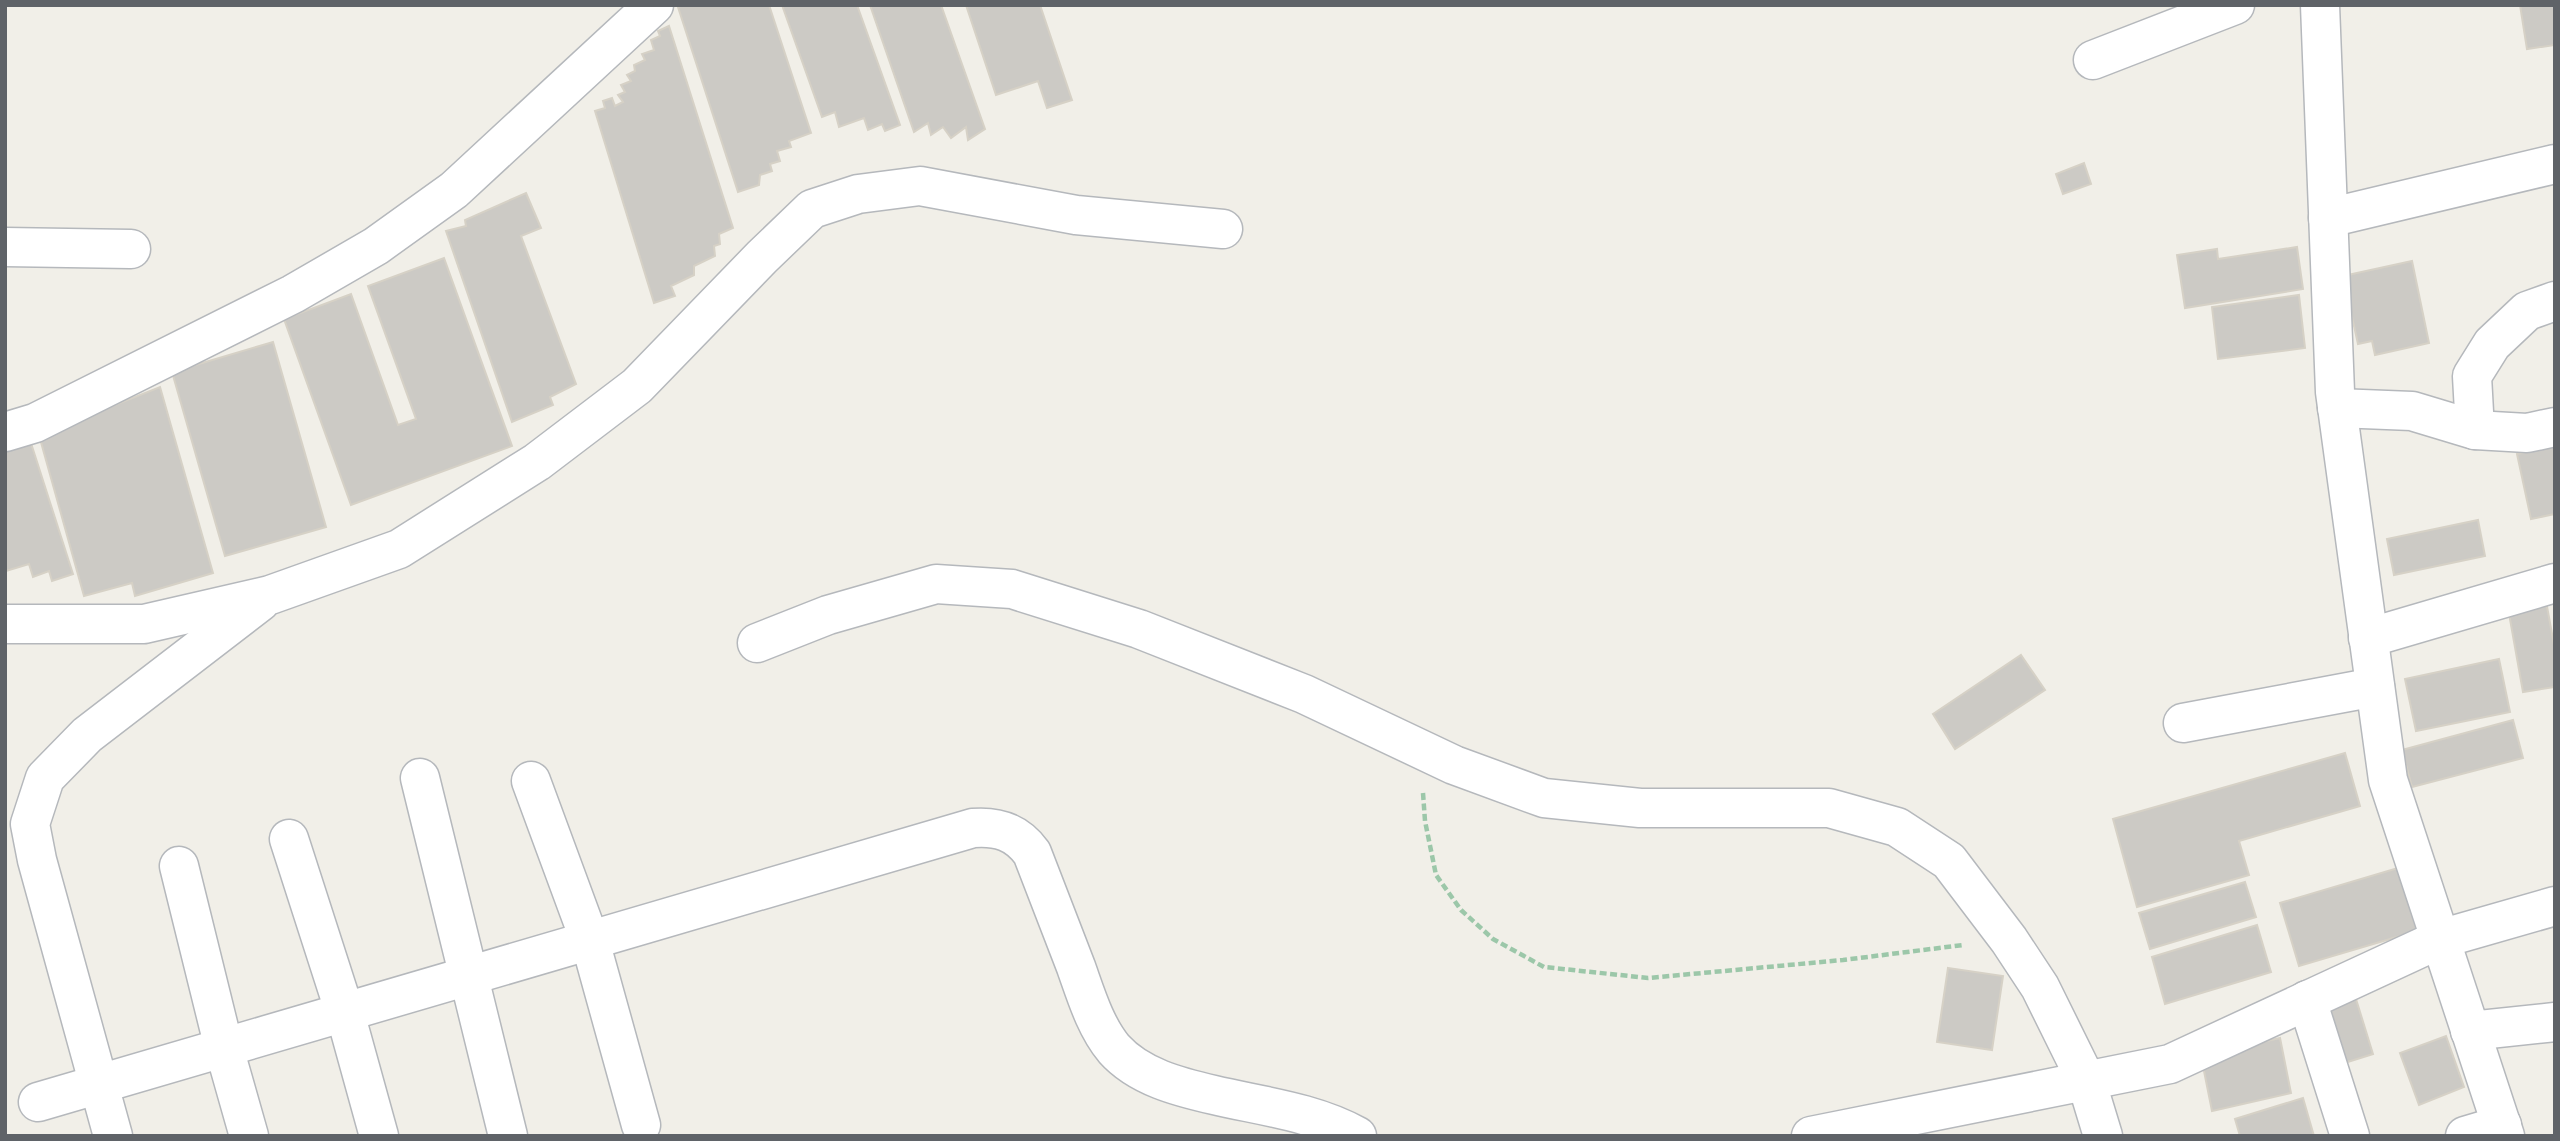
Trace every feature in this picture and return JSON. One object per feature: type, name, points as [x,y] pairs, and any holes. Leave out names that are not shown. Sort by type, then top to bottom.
[{"type":"street","points":[[5,432],[34,423],[293,294],[376,246],[454,190],[654,5]]},
{"type":"street","points":[[2092,60],[2235,5]]},
{"type":"street","points":[[2324,6],[2328,218],[2337,408],[2388,780],[2503,1130],[2465,1136]]},
{"type":"street","points":[[2328,218],[2555,164]]},
{"type":"street","points":[[5,624],[144,624],[270,595],[399,549],[537,462],[637,386],[812,209],[858,194],[920,186],[1076,215],[1223,229]]},
{"type":"street","points":[[5,247],[131,249]]},
{"type":"street","points":[[2475,430],[2472,376],[2492,344],[2527,311],[2555,301]]},
{"type":"street","points":[[2337,408],[2412,411],[2475,430],[2527,433],[2555,427]]},
{"type":"street","points":[[2368,638],[2555,583]]},
{"type":"street","points":[[757,643],[828,615],[936,584],[1012,589],[1139,629],[1304,694],[1454,765],[1544,798],[1640,808],[1829,808],[1896,827],[1949,861],[2009,940],[2040,987],[2086,1080],[2103,1136]]},
{"type":"street","points":[[113,1136],[37,860],[30,824],[46,778],[87,735],[270,595]]},
{"type":"street","points":[[2183,723],[2375,687]]},
{"type":"street","points":[[420,778],[508,1136]]},
{"type":"street","points":[[531,781],[590,941],[641,1125]]},
{"type":"street","points":[[38,1102],[973,828],[993,826],[1024,842],[1032,853],[1092,1010],[1115,1049],[1155,1078],[1186,1089],[1326,1122],[1357,1136]]},
{"type":"street","points":[[289,839],[345,1013],[379,1136]]},
{"type":"street","points":[[179,866],[224,1048],[249,1136]]},
{"type":"street","points":[[1811,1136],[1852,1132],[2170,1063],[2441,939],[2555,905]]},
{"type":"street","points":[[2307,1000],[2350,1136]]},
{"type":"street","points":[[2470,1031],[2555,1022]]},
{"type":"path","points":[[1418,748],[1425,821],[1436,875],[1461,910],[1493,939],[1544,967],[1648,978],[1843,960],[2009,940]]},
{"type":"building","points":[[769,5],[811,133],[789,141],[791,147],[777,151],[780,161],[770,164],[772,171],[760,175],[759,185],[738,192],[678,7]]},
{"type":"building","points":[[782,5],[857,5],[900,125],[885,131],[882,124],[868,130],[864,118],[839,127],[835,112],[822,117]]},
{"type":"building","points":[[870,5],[941,5],[985,129],[968,140],[966,127],[951,138],[943,127],[931,135],[928,123],[914,132]]},
{"type":"building","points":[[966,5],[1040,5],[1072,100],[1047,108],[1038,81],[996,95]]},
{"type":"building","points":[[2520,5],[2555,5],[2555,45],[2527,49]]},
{"type":"building","points":[[669,26],[733,228],[719,234],[720,244],[714,246],[715,256],[694,266],[694,275],[671,286],[675,296],[654,303],[595,111],[605,108],[603,101],[612,98],[615,106],[623,102],[618,95],[625,92],[621,85],[631,81],[627,75],[635,71],[634,65],[645,60],[642,54],[654,50],[651,40],[660,36],[658,31]]},
{"type":"building","points":[[2084,163],[2091,184],[2063,194],[2056,174]]},
{"type":"building","points":[[526,193],[541,228],[521,236],[576,384],[550,397],[553,405],[512,422],[446,231],[466,226],[465,220]]},
{"type":"building","points":[[2297,247],[2303,289],[2185,308],[2177,255],[2217,249],[2218,259]]},
{"type":"building","points":[[444,258],[512,446],[351,505],[284,319],[351,294],[398,425],[416,419],[368,286]]},
{"type":"building","points":[[2412,261],[2429,343],[2375,355],[2372,341],[2358,344],[2343,276]]},
{"type":"building","points":[[2299,295],[2305,348],[2218,359],[2212,307]]},
{"type":"building","points":[[273,342],[326,527],[225,556],[172,372]]},
{"type":"building","points":[[160,387],[213,573],[135,596],[132,583],[84,596],[39,435]]},
{"type":"building","points":[[30,440],[73,574],[52,581],[49,571],[33,577],[29,564],[6,571],[5,567],[5,448]]},
{"type":"building","points":[[2555,446],[2555,514],[2531,519],[2517,454]]},
{"type":"building","points":[[2478,520],[2485,556],[2394,575],[2387,539]]},
{"type":"building","points":[[2546,601],[2555,650],[2555,687],[2523,692],[2508,608]]},
{"type":"building","points":[[2021,655],[2045,690],[1955,749],[1933,714]]},
{"type":"building","points":[[2499,659],[2510,712],[2416,731],[2405,679]]},
{"type":"building","points":[[2513,720],[2523,758],[2412,787],[2402,750]]},
{"type":"building","points":[[2345,753],[2360,806],[2239,841],[2249,875],[2137,907],[2113,819]]},
{"type":"building","points":[[2398,868],[2417,931],[2299,966],[2280,903]]},
{"type":"building","points":[[2245,882],[2256,917],[2150,949],[2139,913]]},
{"type":"building","points":[[2257,925],[2271,972],[2165,1004],[2152,957]]},
{"type":"building","points":[[1948,968],[2003,976],[1992,1050],[1937,1042]]},
{"type":"building","points":[[2356,999],[2373,1054],[2335,1066],[2319,1011]]},
{"type":"building","points":[[2446,1036],[2464,1087],[2419,1105],[2400,1053]]},
{"type":"building","points":[[2280,1038],[2291,1093],[2212,1111],[2201,1056]]},
{"type":"building","points":[[2303,1098],[2314,1136],[2240,1136],[2235,1119]]}]
